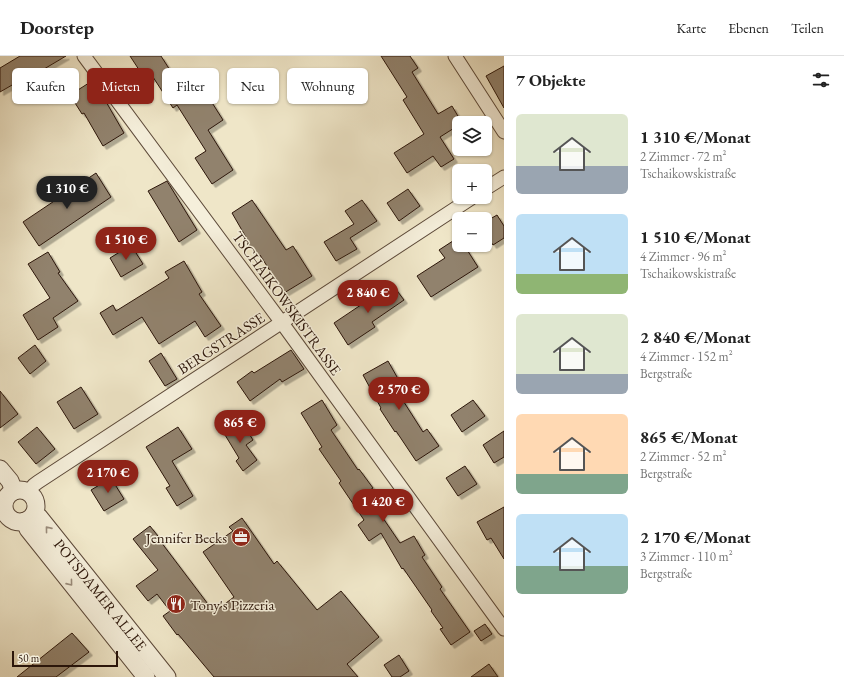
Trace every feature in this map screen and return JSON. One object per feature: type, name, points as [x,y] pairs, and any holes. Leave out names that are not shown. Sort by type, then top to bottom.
[{"type":"street","name":"TSCHAIKOWSKISTRASSE","points":[[84,56],[282,323],[504,629]]},
{"type":"street","points":[[455,56],[504,132]]},
{"type":"street","points":[[492,185],[504,177]]},
{"type":"street","name":"BERGSTRASSE","points":[[12,493],[38,482],[463,204]]},
{"type":"street","points":[[0,469],[10,481],[12,493],[4,506],[6,515],[14,521],[29,518],[36,508],[33,497],[12,493]]},
{"type":"street","name":"POTSDAMER ALLEE","points":[[146,677],[28,529],[29,518],[39,517],[168,677]]},
{"type":"building","points":[[20,56],[66,56],[46,68],[12,68],[12,85],[0,92],[0,68]]},
{"type":"building","points":[[130,56],[161,56],[169,68],[162,68],[162,91],[154,79],[154,68],[138,68]]},
{"type":"building","points":[[381,56],[410,56],[418,68],[412,72],[438,114],[452,106],[458,116],[452,116],[452,129],[440,137],[454,159],[441,167],[433,156],[407,173],[394,153],[424,134],[403,100],[407,97]]},
{"type":"building","points":[[504,66],[504,108],[486,76]]},
{"type":"building","points":[[87,84],[87,104],[107,104],[124,133],[103,146],[84,113],[82,114],[76,104],[79,104],[79,89]]},
{"type":"building","points":[[170,104],[213,104],[223,120],[208,130],[233,170],[212,184],[195,158],[206,151],[177,105],[173,108]]},
{"type":"building","points":[[96,173],[111,197],[39,246],[23,222]]},
{"type":"building","points":[[167,181],[197,230],[179,242],[148,191]]},
{"type":"building","points":[[408,189],[420,206],[399,221],[387,203]]},
{"type":"building","points":[[252,200],[286,250],[293,246],[312,276],[284,293],[260,255],[258,257],[246,240],[247,239],[232,213]]},
{"type":"building","points":[[362,200],[377,221],[350,238],[357,249],[336,261],[324,242],[354,224],[345,211]]},
{"type":"building","points":[[497,215],[504,226],[504,238],[493,245],[492,244],[492,218]]},
{"type":"building","points":[[452,242],[452,252],[468,252],[478,267],[431,297],[417,276],[445,258],[439,250]]},
{"type":"building","points":[[131,245],[143,264],[121,277],[110,258]]},
{"type":"building","points":[[48,252],[60,272],[58,273],[78,301],[53,318],[58,327],[38,340],[23,315],[50,298],[28,264]]},
{"type":"building","points":[[184,261],[202,292],[199,294],[221,326],[205,337],[195,321],[159,344],[142,317],[113,335],[100,313],[113,305],[116,311],[169,278],[165,272]]},
{"type":"building","points":[[392,284],[404,300],[372,322],[375,327],[348,345],[334,323]]},
{"type":"building","points":[[35,345],[46,361],[30,374],[18,358]]},
{"type":"building","points":[[291,350],[304,369],[282,382],[280,379],[250,401],[237,382],[252,371],[254,373]]},
{"type":"building","points":[[161,353],[177,379],[165,386],[149,361]]},
{"type":"building","points":[[388,361],[401,384],[395,388],[423,432],[427,429],[439,446],[416,461],[380,409],[381,408],[363,375]]},
{"type":"building","points":[[81,387],[98,414],[74,429],[57,402]]},
{"type":"building","points":[[0,391],[18,414],[0,428]]},
{"type":"building","points":[[322,400],[337,425],[331,430],[358,470],[359,469],[373,488],[370,490],[374,496],[370,499],[400,543],[414,536],[425,555],[422,557],[442,587],[440,589],[470,632],[451,645],[440,629],[443,628],[431,611],[432,610],[403,568],[402,569],[381,533],[369,541],[358,525],[364,520],[339,483],[341,481],[319,449],[322,447],[301,413]]},
{"type":"building","points":[[473,400],[485,416],[462,432],[451,415]]},
{"type":"building","points":[[240,419],[253,440],[246,445],[257,460],[243,471],[236,461],[239,458],[222,430]]},
{"type":"building","points":[[37,427],[55,449],[36,464],[18,442]]},
{"type":"building","points":[[178,427],[192,449],[172,461],[193,496],[177,506],[166,488],[170,486],[146,447]]},
{"type":"building","points":[[504,431],[504,457],[494,463],[483,445]]},
{"type":"building","points":[[465,466],[477,484],[458,496],[446,478]]},
{"type":"building","points":[[111,478],[124,499],[104,511],[91,490]]},
{"type":"building","points":[[504,507],[504,559],[491,538],[487,540],[477,522]]},
{"type":"building","points":[[242,518],[274,564],[277,561],[317,610],[341,591],[379,637],[347,664],[358,677],[214,677],[178,634],[177,635],[163,616],[170,611],[157,594],[148,601],[136,586],[158,570],[133,539],[150,526],[214,612],[234,597],[203,552],[233,531],[229,527]]},
{"type":"building","points":[[485,624],[492,634],[481,641],[474,631]]},
{"type":"building","points":[[72,633],[89,652],[56,677],[17,677]]},
{"type":"building","points":[[399,655],[409,671],[400,677],[392,677],[384,665]]},
{"type":"building","points":[[489,664],[498,677],[471,677]]},
{"type":"place","name":"Jennifer Becks","points":[[241,537]]},
{"type":"place","name":"Tony's Pizzeria","points":[[176,604]]}]
